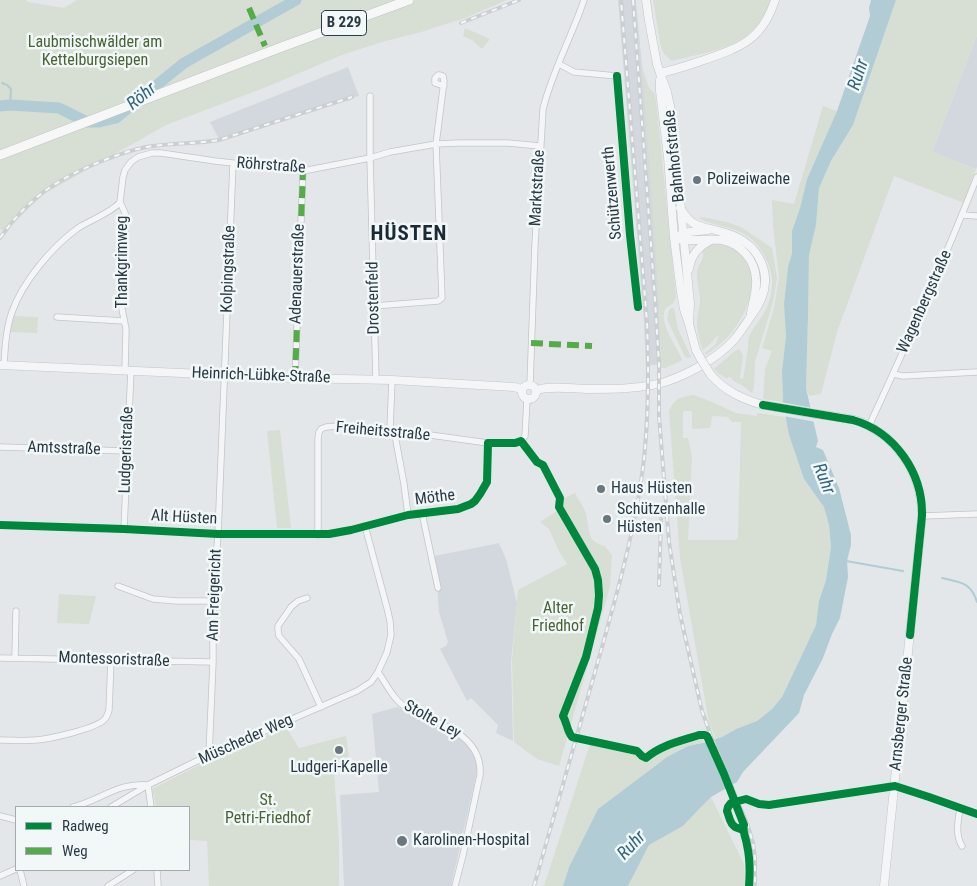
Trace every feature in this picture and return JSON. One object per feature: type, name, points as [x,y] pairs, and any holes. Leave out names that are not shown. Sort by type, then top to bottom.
[{"type":"main road","name":"B 229","points":[[0,155],[278,48],[409,0]]},
{"type":"street","name":"Marktstraße","points":[[533,387],[540,146],[543,109],[549,88],[584,0]]},
{"type":"street","name":"Bahnhofstraße","points":[[646,0],[648,21],[672,115],[683,236]]},
{"type":"street","points":[[660,74],[728,52],[742,44],[762,26],[775,0]]},
{"type":"street","name":"Schützenwerth","points":[[559,64],[574,72],[617,76],[629,226],[638,307]]},
{"type":"street","name":"Bahnhofstraße","points":[[660,74],[660,92],[668,157],[674,238]]},
{"type":"street","points":[[374,306],[438,302],[441,300],[436,144],[444,86]]},
{"type":"street","name":"Drostenfeld","points":[[370,96],[376,380]]},
{"type":"street","name":"Röhrstraße","points":[[136,159],[145,154],[161,153],[303,171],[436,144],[508,143],[540,146]]},
{"type":"street","name":"Thankgrimweg","points":[[128,370],[126,329],[122,309],[126,218],[120,202],[124,174],[129,164],[136,159]]},
{"type":"street","name":"Kolpingstraße","points":[[224,375],[233,163]]},
{"type":"street","name":"Adenauerstraße","points":[[295,378],[303,171]]},
{"type":"street","name":"Wagenbergstraße","points":[[869,426],[963,215],[977,177]]},
{"type":"street","points":[[2,365],[11,314],[25,286],[39,265],[66,238],[85,224],[116,207],[120,202]]},
{"type":"street","points":[[533,387],[535,397],[527,399],[523,396],[522,390],[525,386],[622,389],[665,382],[695,368],[722,351],[737,336],[760,303],[764,291],[765,276],[761,262],[753,248],[744,240],[732,234],[694,224],[680,208]]},
{"type":"street","points":[[963,215],[977,216]]},
{"type":"street","points":[[683,236],[689,232],[715,230]]},
{"type":"street","points":[[674,238],[683,236],[722,240],[744,252],[756,274],[750,318]]},
{"type":"street","name":"Arnsberger Straße","points":[[683,236],[688,276],[689,324]]},
{"type":"street","name":"Arnsberger Straße","points":[[674,238],[682,303],[696,350],[711,375],[731,393],[749,402],[853,420],[869,426],[898,449],[911,468],[919,488],[922,500],[922,516],[884,886]]},
{"type":"street","name":"Arnsberger Straße","points":[[688,276],[694,253],[711,240]]},
{"type":"street","points":[[57,317],[124,321]]},
{"type":"street","name":"Heinrich-Lübke-Straße","points":[[2,365],[295,378],[392,380],[514,387],[522,390]]},
{"type":"street","name":"Ludgeristraße","points":[[124,529],[128,370]]},
{"type":"street","points":[[893,374],[903,376],[977,372]]},
{"type":"street","name":"Am Freigericht","points":[[209,755],[213,662],[213,601],[218,534],[224,375]]},
{"type":"street","points":[[392,380],[392,430],[404,484],[408,515]]},
{"type":"street","name":"Freiheitsstraße","points":[[318,535],[318,439],[319,432],[324,428],[331,426],[356,427],[488,443],[514,443],[521,442],[525,436],[527,399]]},
{"type":"street","name":"Möthe","points":[[365,526],[408,515],[463,508],[475,501],[487,482],[488,443]]},
{"type":"street","name":"Amtsstraße","points":[[0,447],[127,451]]},
{"type":"street","points":[[422,513],[438,588]]},
{"type":"street","points":[[922,516],[977,514]]},
{"type":"street","name":"Alt Hüsten","points":[[0,525],[218,534],[318,535],[365,526]]},
{"type":"street","points":[[365,526],[387,608],[391,636],[378,672]]},
{"type":"street","points":[[118,586],[153,599],[213,601]]},
{"type":"street","points":[[307,598],[298,600],[294,604],[281,621],[278,630],[280,636],[299,659],[321,707]]},
{"type":"street","points":[[14,657],[16,611]]},
{"type":"street","name":"Montessoristraße","points":[[0,658],[213,662]]},
{"type":"street","points":[[0,740],[48,738],[76,731],[104,720],[109,710],[112,660]]},
{"type":"street","name":"Müscheder Weg","points":[[113,806],[148,785],[209,755],[358,691],[370,682],[378,672]]},
{"type":"street","name":"Stolte Ley","points":[[378,672],[401,705],[451,728],[470,742],[476,752],[480,768],[479,778],[455,886]]},
{"type":"street","points":[[76,806],[124,786],[136,784],[148,785],[151,806]]},
{"type":"street","points":[[895,786],[977,814]]},
{"type":"street","name":"Arnsberger Straße","points":[[769,805],[895,786]]},
{"type":"street","points":[[960,808],[958,824],[959,841],[962,846]]},
{"type":"street","points":[[0,816],[15,820]]},
{"type":"street","points":[[0,876],[15,871]]},
{"type":"street","points":[[18,871],[24,886]]},
{"type":"street","points":[[108,886],[131,871]]},
{"type":"street","points":[[157,871],[158,886]]},
{"type":"shaded area","points":[[618,0],[636,0],[648,133],[659,300],[661,364],[646,366],[644,322]]},
{"type":"shaded area","points":[[977,35],[977,167],[976,169],[932,152]]},
{"type":"shaded area","points":[[348,67],[359,96],[220,141],[210,122]]},
{"type":"shaded area","points":[[499,543],[506,559],[517,603],[511,661],[513,741],[496,733],[498,725],[471,698],[467,701],[440,649],[446,646],[448,642],[439,612],[435,556]]},
{"type":"shaded area","name":"Karolinen-Hospital","points":[[397,707],[454,732],[473,751],[478,767],[451,886],[344,886],[340,795],[379,792],[372,714]]},
{"type":"green space","name":"Laubmischwälder am Kettelburgsiepen","points":[[0,0],[26,0],[28,2],[64,8],[77,0],[507,0],[465,18],[342,55],[269,86],[166,125],[44,194],[4,232],[0,229]]},
{"type":"green space","points":[[653,0],[771,0],[765,15],[756,28],[745,37],[732,44],[702,54],[672,61],[664,54],[661,48]]},
{"type":"green space","points":[[896,0],[977,0],[977,35],[932,152],[976,169],[964,203],[894,176],[837,332],[821,394],[809,396],[806,388],[809,255],[816,225],[819,188],[831,161],[853,125]]},
{"type":"green space","points":[[465,28],[490,39],[482,49],[472,40],[463,36]]},
{"type":"green space","points":[[642,67],[649,88],[655,94],[676,297],[673,303],[665,309],[664,318],[667,330],[682,359],[665,368],[661,368],[659,300]]},
{"type":"green space","points":[[823,106],[837,111],[807,179],[792,231],[792,253],[788,267],[784,304],[786,336],[782,371],[783,402],[763,399],[765,369],[772,351],[762,348],[774,308],[779,277],[772,200],[794,204]]},
{"type":"green space","points":[[702,217],[741,227],[772,248],[777,278],[773,302],[755,362],[752,393],[732,380],[732,378],[728,377],[728,379],[714,369],[739,349],[743,355],[740,378],[743,379],[749,337],[768,305],[770,298],[771,271],[762,252],[749,237],[743,233],[699,218]]},
{"type":"green space","points":[[712,244],[727,246],[741,254],[748,262],[752,272],[752,282],[748,304],[738,324],[720,344],[706,355],[705,353],[715,345],[719,336],[703,350],[697,327],[700,300],[697,272],[703,256],[702,251]]},
{"type":"green space","points":[[671,308],[674,308],[678,329],[691,357],[689,358],[685,357],[667,319]]},
{"type":"green space","points":[[14,316],[38,317],[37,333],[10,332]]},
{"type":"green space","points":[[694,395],[736,413],[757,416],[757,413],[785,417],[804,479],[824,507],[829,525],[831,547],[826,580],[819,601],[816,625],[782,697],[772,709],[757,721],[716,739],[709,723],[680,558],[669,411],[676,401]],"holes":[[[683,411],[692,411],[692,429],[709,428],[712,416],[728,417],[732,422],[741,422],[738,538],[735,540],[688,540],[692,457],[688,438],[683,438]]]},
{"type":"green space","points":[[280,430],[291,528],[277,528],[267,431]]},
{"type":"green space","name":"Alter Friedhof","points":[[575,493],[585,511],[592,538],[605,546],[612,555],[610,586],[559,766],[537,759],[514,742],[512,660],[518,590],[567,564],[549,529],[540,522],[560,509],[563,499]]},
{"type":"green space","points":[[59,594],[96,596],[89,624],[57,623]]},
{"type":"green space","name":"St. Petri-Friedhof","points":[[286,727],[299,748],[346,736],[349,758],[333,760],[339,841],[339,886],[209,886],[207,841],[190,840],[190,806],[156,806],[152,789],[203,763]]},
{"type":"green space","points":[[701,736],[704,742],[688,746],[667,757],[598,809],[569,867],[563,886],[544,886],[590,744],[636,752],[645,760]]},
{"type":"green space","points":[[711,797],[744,864],[745,886],[628,886],[649,845],[683,826]]},
{"type":"water","name":"Ruhr","points":[[871,0],[896,0],[853,125],[831,161],[819,188],[816,225],[809,255],[806,388],[818,441],[816,447],[823,450],[839,488],[851,535],[851,545],[847,561],[848,577],[840,618],[823,658],[804,695],[799,713],[743,772],[737,782],[711,797],[683,826],[649,845],[628,886],[563,886],[569,867],[598,809],[667,757],[688,746],[722,737],[757,721],[772,709],[782,697],[816,625],[819,601],[826,580],[831,547],[829,525],[824,507],[804,479],[789,435],[783,402],[782,371],[786,336],[784,304],[788,267],[792,253],[792,231],[807,179],[837,111],[870,16]]},
{"type":"pier","points":[[780,402],[813,408],[816,422],[783,416]]},
{"type":"waterway","name":"Röhr","points":[[0,106],[59,108],[87,122],[99,122],[116,118],[184,63],[296,0]]},
{"type":"waterway","points":[[2,83],[11,89],[10,105]]},
{"type":"waterway","points":[[846,561],[903,571]]},
{"type":"waterway","points":[[942,578],[964,584],[972,590],[977,602]]},
{"type":"railway","points":[[461,23],[519,0]]},
{"type":"railway","points":[[534,886],[620,580],[636,511],[643,468],[647,427],[647,322],[621,0]]},
{"type":"railway","points":[[633,0],[655,300],[659,364],[659,416],[669,542],[680,614],[702,711],[748,826],[755,858],[755,886]]},
{"type":"railway","points":[[0,238],[21,212],[45,191],[71,175],[102,161],[146,147],[219,140],[352,97]]},
{"type":"railway","points":[[659,585],[661,519]]},
{"type":"marked path","points":[[249,8],[265,46]]},
{"type":"marked path","points":[[295,378],[303,171]]},
{"type":"marked path","points":[[531,343],[592,346]]},
{"type":"cycle path","points":[[617,76],[638,307]]},
{"type":"cycle path","points":[[763,405],[853,420],[882,434],[904,456],[918,485],[922,516],[910,635]]},
{"type":"cycle path","points":[[0,525],[218,534],[329,534],[408,515],[458,509],[471,504],[487,482],[488,443],[515,443],[521,441],[537,462],[543,465],[560,498],[559,507],[595,569],[598,580],[598,608],[586,657],[563,716],[569,732],[572,737],[637,751],[646,758],[671,744],[699,735],[707,736],[744,825],[750,870],[749,886]]},
{"type":"cycle path","points":[[743,830],[735,827],[730,820],[727,811],[731,803],[746,799],[759,804],[769,805],[895,786],[977,814]]},
{"type":"place","name":"Polizeiwache","points":[[697,180]]},
{"type":"place","name":"Haus Hüsten","points":[[601,489]]},
{"type":"place","name":"Schützenhalle Hüsten","points":[[607,519]]},
{"type":"place","name":"Ludgeri-Kapelle","points":[[339,750]]},
{"type":"place","name":"Karolinen-Hospital","points":[[402,841]]},
{"type":"district","name":"HÜSTEN","points":[[409,235]]}]
